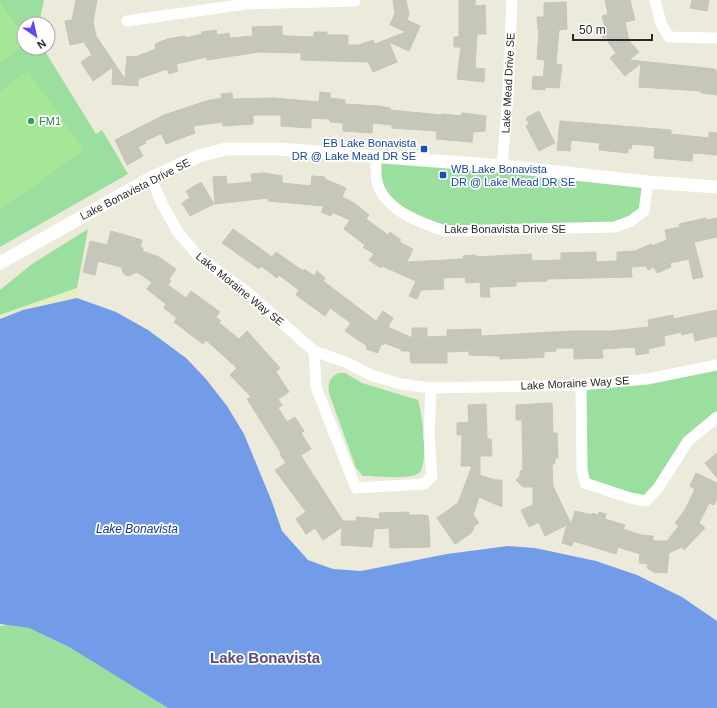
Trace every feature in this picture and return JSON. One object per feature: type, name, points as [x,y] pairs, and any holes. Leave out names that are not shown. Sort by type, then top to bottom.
[{"type":"street","name":"Lake Mead Drive SE","points":[[502,166],[508,94],[512,0]]},
{"type":"street","points":[[656,0],[661,23],[669,37],[717,38]]},
{"type":"street","points":[[127,21],[246,2],[355,1]]},
{"type":"street","name":"Lake Bonavista Drive SE","points":[[0,263],[151,178],[193,159],[226,150],[278,148],[502,166],[648,182],[717,187]]},
{"type":"street","name":"Lake Bonavista Drive SE","points":[[376,157],[377,185],[387,201],[425,225],[445,231],[615,228],[631,221],[644,210],[648,182]]},
{"type":"street","name":"Lake Moraine Way SE","points":[[151,178],[163,206],[178,232],[198,256],[248,292],[314,351],[345,362],[371,375],[400,384],[431,388],[581,385],[647,379],[717,365]]},
{"type":"street","points":[[314,351],[316,387],[356,488],[424,484],[432,476],[429,436],[431,388]]},
{"type":"street","points":[[581,385],[582,470],[585,483],[630,498],[646,501],[658,488],[688,441],[717,417]]},
{"type":"green space","points":[[0,0],[44,0],[41,16],[16,16],[16,56],[48,56],[96,134],[102,130],[128,174],[0,247]]},
{"type":"green space","points":[[0,2],[16,25],[16,52],[0,63]]},
{"type":"green space","name":"FM1","points":[[28,71],[84,150],[0,210],[0,91]]},
{"type":"green space","points":[[376,157],[648,182],[644,211],[631,221],[445,231],[387,201]]},
{"type":"green space","points":[[88,229],[77,288],[0,315],[0,290],[32,264]]},
{"type":"green space","points":[[717,365],[717,417],[688,441],[646,501],[585,483],[581,385]]},
{"type":"green space","points":[[338,373],[345,373],[362,383],[418,400],[424,438],[424,460],[419,473],[401,477],[363,476],[356,468],[329,393],[330,381]]},
{"type":"green space","points":[[8,625],[29,628],[69,647],[168,708],[0,708],[0,626]]},
{"type":"sand","points":[[77,288],[77,298],[23,310],[0,319],[0,315]]},
{"type":"water","name":"Lake Bonavista","points":[[77,298],[116,312],[148,330],[186,358],[206,379],[227,406],[244,434],[272,502],[282,531],[308,560],[333,569],[361,571],[447,554],[508,546],[535,548],[596,561],[637,575],[682,597],[717,621],[717,708],[168,708],[69,647],[29,628],[0,624],[0,319],[23,310]]},
{"type":"building","points":[[76,0],[97,0],[93,22],[96,36],[125,79],[127,56],[135,57],[156,49],[155,44],[167,39],[185,36],[186,38],[202,34],[202,32],[216,30],[217,35],[229,33],[230,38],[253,36],[252,27],[282,26],[282,35],[286,36],[314,37],[314,32],[327,32],[327,35],[348,35],[348,45],[359,45],[373,40],[375,44],[406,32],[390,25],[395,13],[393,0],[406,0],[409,14],[407,20],[420,26],[409,51],[389,42],[397,62],[373,72],[368,62],[301,60],[301,53],[259,52],[207,60],[206,57],[176,64],[178,71],[169,74],[167,69],[138,79],[138,86],[112,84],[113,67],[93,81],[81,62],[92,55],[84,42],[70,45],[65,21],[72,20]]},
{"type":"building","points":[[459,0],[475,0],[475,6],[485,5],[486,34],[477,34],[475,68],[485,69],[484,82],[457,79],[461,47],[454,47],[454,37],[459,37]]},
{"type":"building","points":[[605,0],[630,0],[635,20],[625,22],[629,41],[639,52],[629,60],[715,69],[715,71],[717,71],[717,95],[701,93],[701,91],[639,87],[641,63],[625,76],[610,58],[616,53],[608,42],[607,37],[603,38],[600,29],[605,28],[602,16],[608,14]]},
{"type":"building","points":[[692,0],[709,0],[707,11],[690,8]]},
{"type":"building","points":[[566,2],[567,29],[559,30],[556,64],[562,65],[559,88],[545,87],[545,90],[532,89],[533,76],[543,77],[545,60],[537,59],[539,30],[537,17],[544,17],[544,3]]},
{"type":"building","points":[[320,92],[330,93],[330,98],[345,100],[345,104],[378,106],[390,108],[390,110],[441,115],[462,116],[462,113],[486,116],[485,131],[473,132],[472,142],[436,139],[437,131],[392,128],[392,125],[373,123],[372,133],[343,131],[343,123],[330,122],[330,119],[311,118],[311,128],[281,126],[281,115],[253,115],[253,124],[223,126],[223,122],[193,126],[195,133],[166,144],[162,135],[160,134],[145,141],[146,143],[138,147],[143,156],[127,165],[115,140],[164,115],[206,101],[222,98],[221,94],[232,93],[233,99],[273,98],[319,102]]},
{"type":"building","points":[[539,111],[555,143],[539,151],[526,126],[529,124],[526,118]]},
{"type":"building","points":[[560,121],[671,130],[671,134],[709,138],[709,132],[717,133],[717,155],[693,153],[692,161],[654,158],[655,146],[632,144],[631,149],[628,148],[628,153],[599,150],[600,143],[571,140],[570,151],[557,150]]},
{"type":"building","points":[[264,173],[282,176],[282,183],[311,186],[312,176],[325,177],[325,179],[346,188],[342,197],[354,203],[369,215],[366,219],[388,235],[390,232],[401,240],[399,242],[413,249],[407,262],[464,259],[463,256],[476,255],[476,257],[531,254],[532,261],[561,260],[561,253],[596,252],[596,262],[617,261],[617,252],[635,251],[651,244],[652,246],[667,240],[665,230],[680,227],[679,224],[706,218],[707,220],[717,218],[717,237],[694,242],[703,277],[693,279],[689,259],[670,263],[671,267],[657,273],[654,267],[648,270],[646,266],[631,267],[632,277],[547,279],[547,281],[516,282],[516,286],[489,287],[490,297],[481,297],[480,282],[466,283],[465,277],[443,278],[444,289],[421,290],[417,299],[409,296],[416,281],[382,266],[381,268],[369,260],[374,254],[363,247],[365,245],[344,229],[350,220],[332,212],[331,216],[321,212],[324,206],[268,201],[268,198],[215,204],[213,177],[226,176],[227,184],[230,184],[252,182],[251,174]]},
{"type":"building","points":[[201,182],[214,204],[190,216],[182,203],[190,198],[186,191]]},
{"type":"building","points":[[233,229],[272,257],[276,252],[303,271],[304,269],[314,276],[317,271],[325,278],[323,281],[376,321],[383,311],[393,318],[388,327],[412,338],[412,328],[427,328],[427,337],[447,336],[447,330],[481,329],[481,336],[572,331],[611,331],[649,327],[648,320],[673,315],[673,319],[717,310],[717,336],[695,341],[693,332],[682,335],[681,332],[664,336],[665,345],[648,349],[649,353],[636,355],[635,347],[602,349],[603,358],[574,359],[574,348],[556,348],[556,351],[544,352],[544,357],[500,359],[500,356],[469,355],[469,351],[447,352],[447,363],[411,363],[410,351],[401,351],[401,349],[384,343],[383,345],[381,344],[378,353],[366,349],[367,346],[345,331],[351,323],[330,308],[325,316],[296,295],[299,290],[279,275],[277,278],[261,266],[259,269],[222,243]]},
{"type":"building","points":[[111,231],[142,240],[140,247],[143,248],[142,251],[159,257],[176,269],[169,279],[171,281],[168,285],[186,298],[191,291],[220,312],[216,317],[221,321],[219,323],[239,339],[247,331],[280,368],[276,372],[289,392],[278,399],[282,405],[278,408],[287,422],[295,417],[304,431],[301,433],[311,449],[301,455],[343,521],[356,521],[357,517],[380,519],[379,513],[409,512],[409,515],[428,516],[430,547],[390,548],[389,528],[374,529],[372,547],[341,545],[342,527],[323,540],[315,528],[306,534],[296,519],[306,512],[275,470],[286,463],[247,399],[251,397],[230,375],[237,368],[206,340],[203,344],[174,322],[177,318],[164,308],[166,304],[147,289],[152,282],[137,272],[129,276],[124,274],[121,267],[98,261],[95,275],[83,272],[90,241],[107,245]]},
{"type":"building","points":[[552,403],[553,433],[557,433],[558,458],[555,458],[555,464],[552,464],[553,486],[571,524],[575,511],[592,515],[592,513],[598,515],[599,512],[606,514],[605,519],[625,525],[623,529],[641,535],[653,536],[653,541],[667,541],[679,526],[675,523],[685,510],[695,489],[690,486],[696,473],[717,483],[717,499],[714,505],[709,503],[699,523],[705,528],[684,550],[682,547],[669,553],[667,573],[655,573],[647,568],[648,564],[639,563],[640,554],[618,547],[616,554],[573,541],[572,546],[562,543],[567,525],[545,536],[539,522],[529,527],[521,510],[533,505],[533,487],[523,487],[516,480],[520,476],[520,471],[523,470],[522,420],[516,420],[516,405]]},
{"type":"building","points":[[486,404],[487,439],[491,439],[492,456],[480,456],[480,475],[495,480],[502,480],[502,507],[479,497],[473,515],[479,523],[473,527],[474,529],[470,534],[455,544],[437,518],[458,503],[472,466],[461,466],[462,435],[457,435],[457,423],[469,422],[468,405]]},
{"type":"building","points":[[717,453],[717,478],[705,463]]},
{"type":"place","name":"FM1","points":[[31,121]]},
{"type":"place","name":"EB Lake Bonavista DR @ Lake Mead DR SE","points":[[424,149]]},
{"type":"place","name":"WB Lake Bonavista DR @ Lake Mead DR SE","points":[[443,175]]},
{"type":"district","name":"Lake Bonavista","points":[[265,658]]}]
